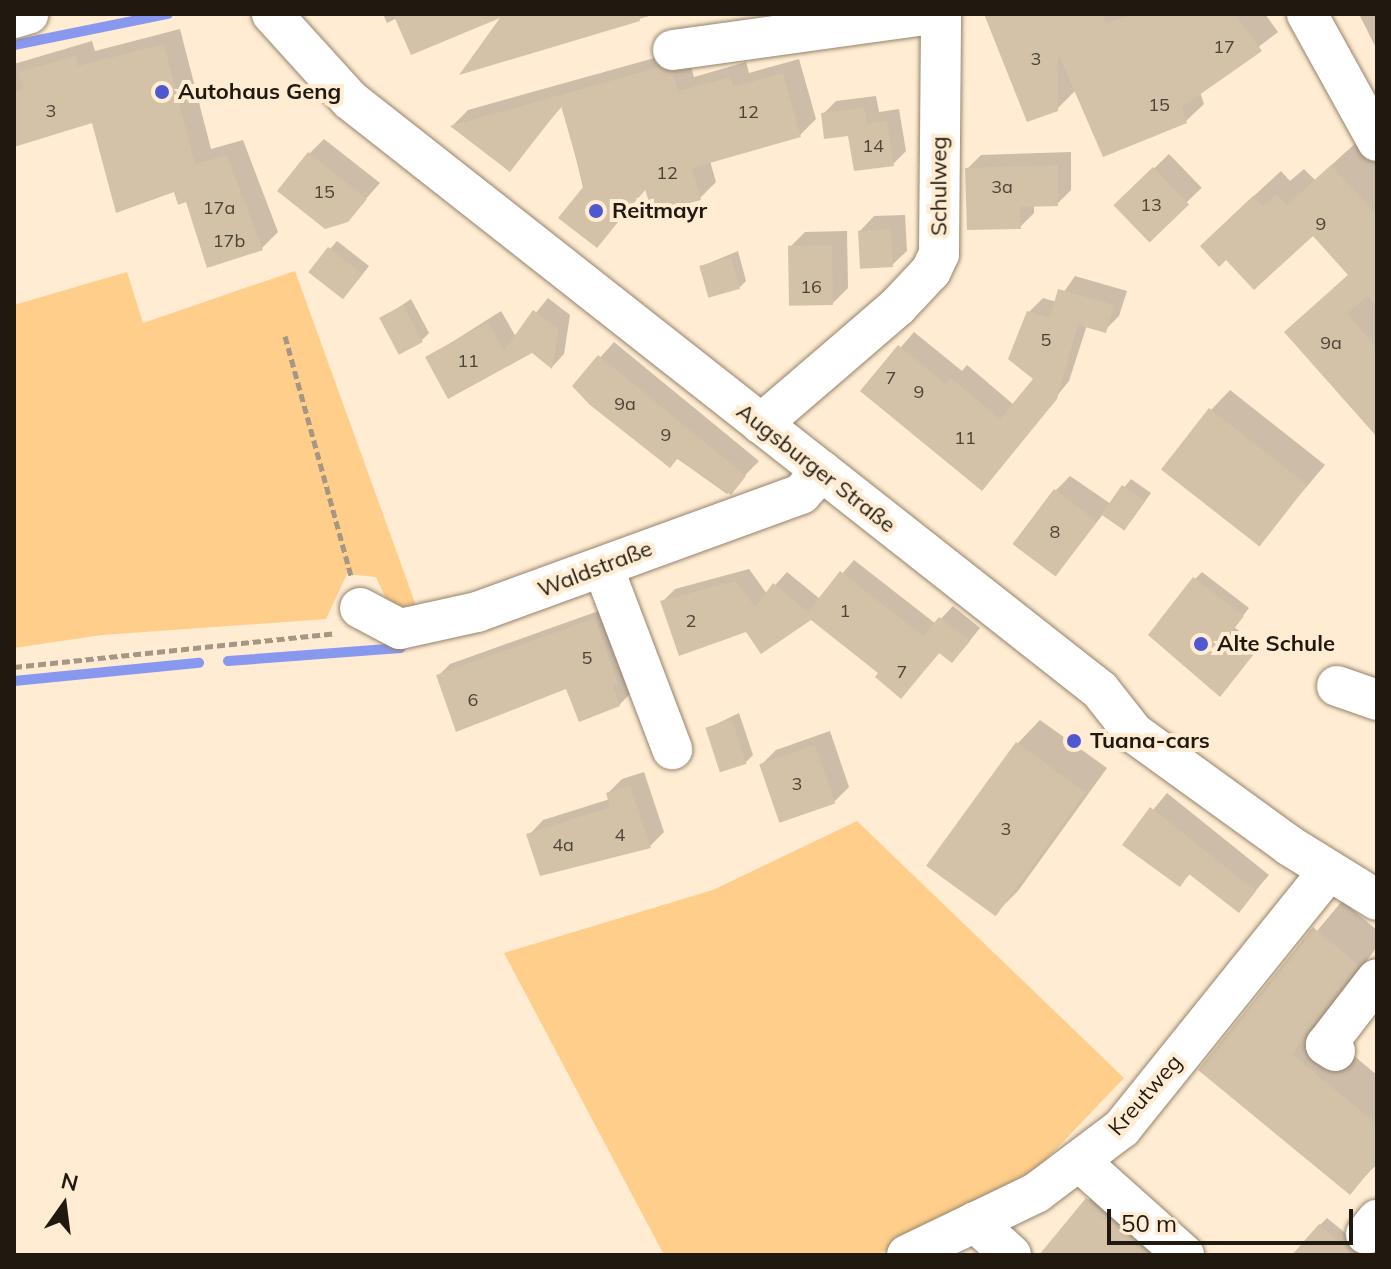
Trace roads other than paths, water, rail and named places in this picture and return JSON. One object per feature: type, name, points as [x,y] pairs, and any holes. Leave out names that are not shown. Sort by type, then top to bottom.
[{"type":"street","points":[[14,18],[28,14]]},
{"type":"street","name":"Augsburger Straße","points":[[272,14],[350,100],[1100,690],[1134,733],[1329,871],[1377,900]]},
{"type":"street","points":[[673,50],[933,14]]},
{"type":"street","name":"Schulweg","points":[[761,424],[898,306],[931,271],[939,254],[941,14]]},
{"type":"street","points":[[1307,14],[1376,138]]},
{"type":"street","name":"Waldstraße","points":[[374,618],[431,625],[477,612],[801,494],[822,471]]},
{"type":"street","points":[[603,567],[672,749]]},
{"type":"street","points":[[1337,686],[1377,700]]},
{"type":"street","name":"Kreutweg","points":[[907,1255],[1036,1193],[1122,1128],[1329,871]]},
{"type":"street","points":[[1335,1051],[1326,1045],[1377,979]]},
{"type":"street","points":[[1079,1161],[1184,1255]]},
{"type":"street","points":[[975,1222],[1011,1255]]},
{"type":"waterway","points":[[14,45],[168,14]]},
{"type":"waterway","points":[[228,661],[401,648]]},
{"type":"waterway","points":[[14,681],[199,663]]},
{"type":"place","name":"Autohaus Geng","points":[[162,92]]},
{"type":"place","name":"Reitmayr","points":[[596,211]]},
{"type":"place","name":"Alte Schule","points":[[1201,644]]},
{"type":"place","name":"Tuana-cars","points":[[1074,741]]}]
